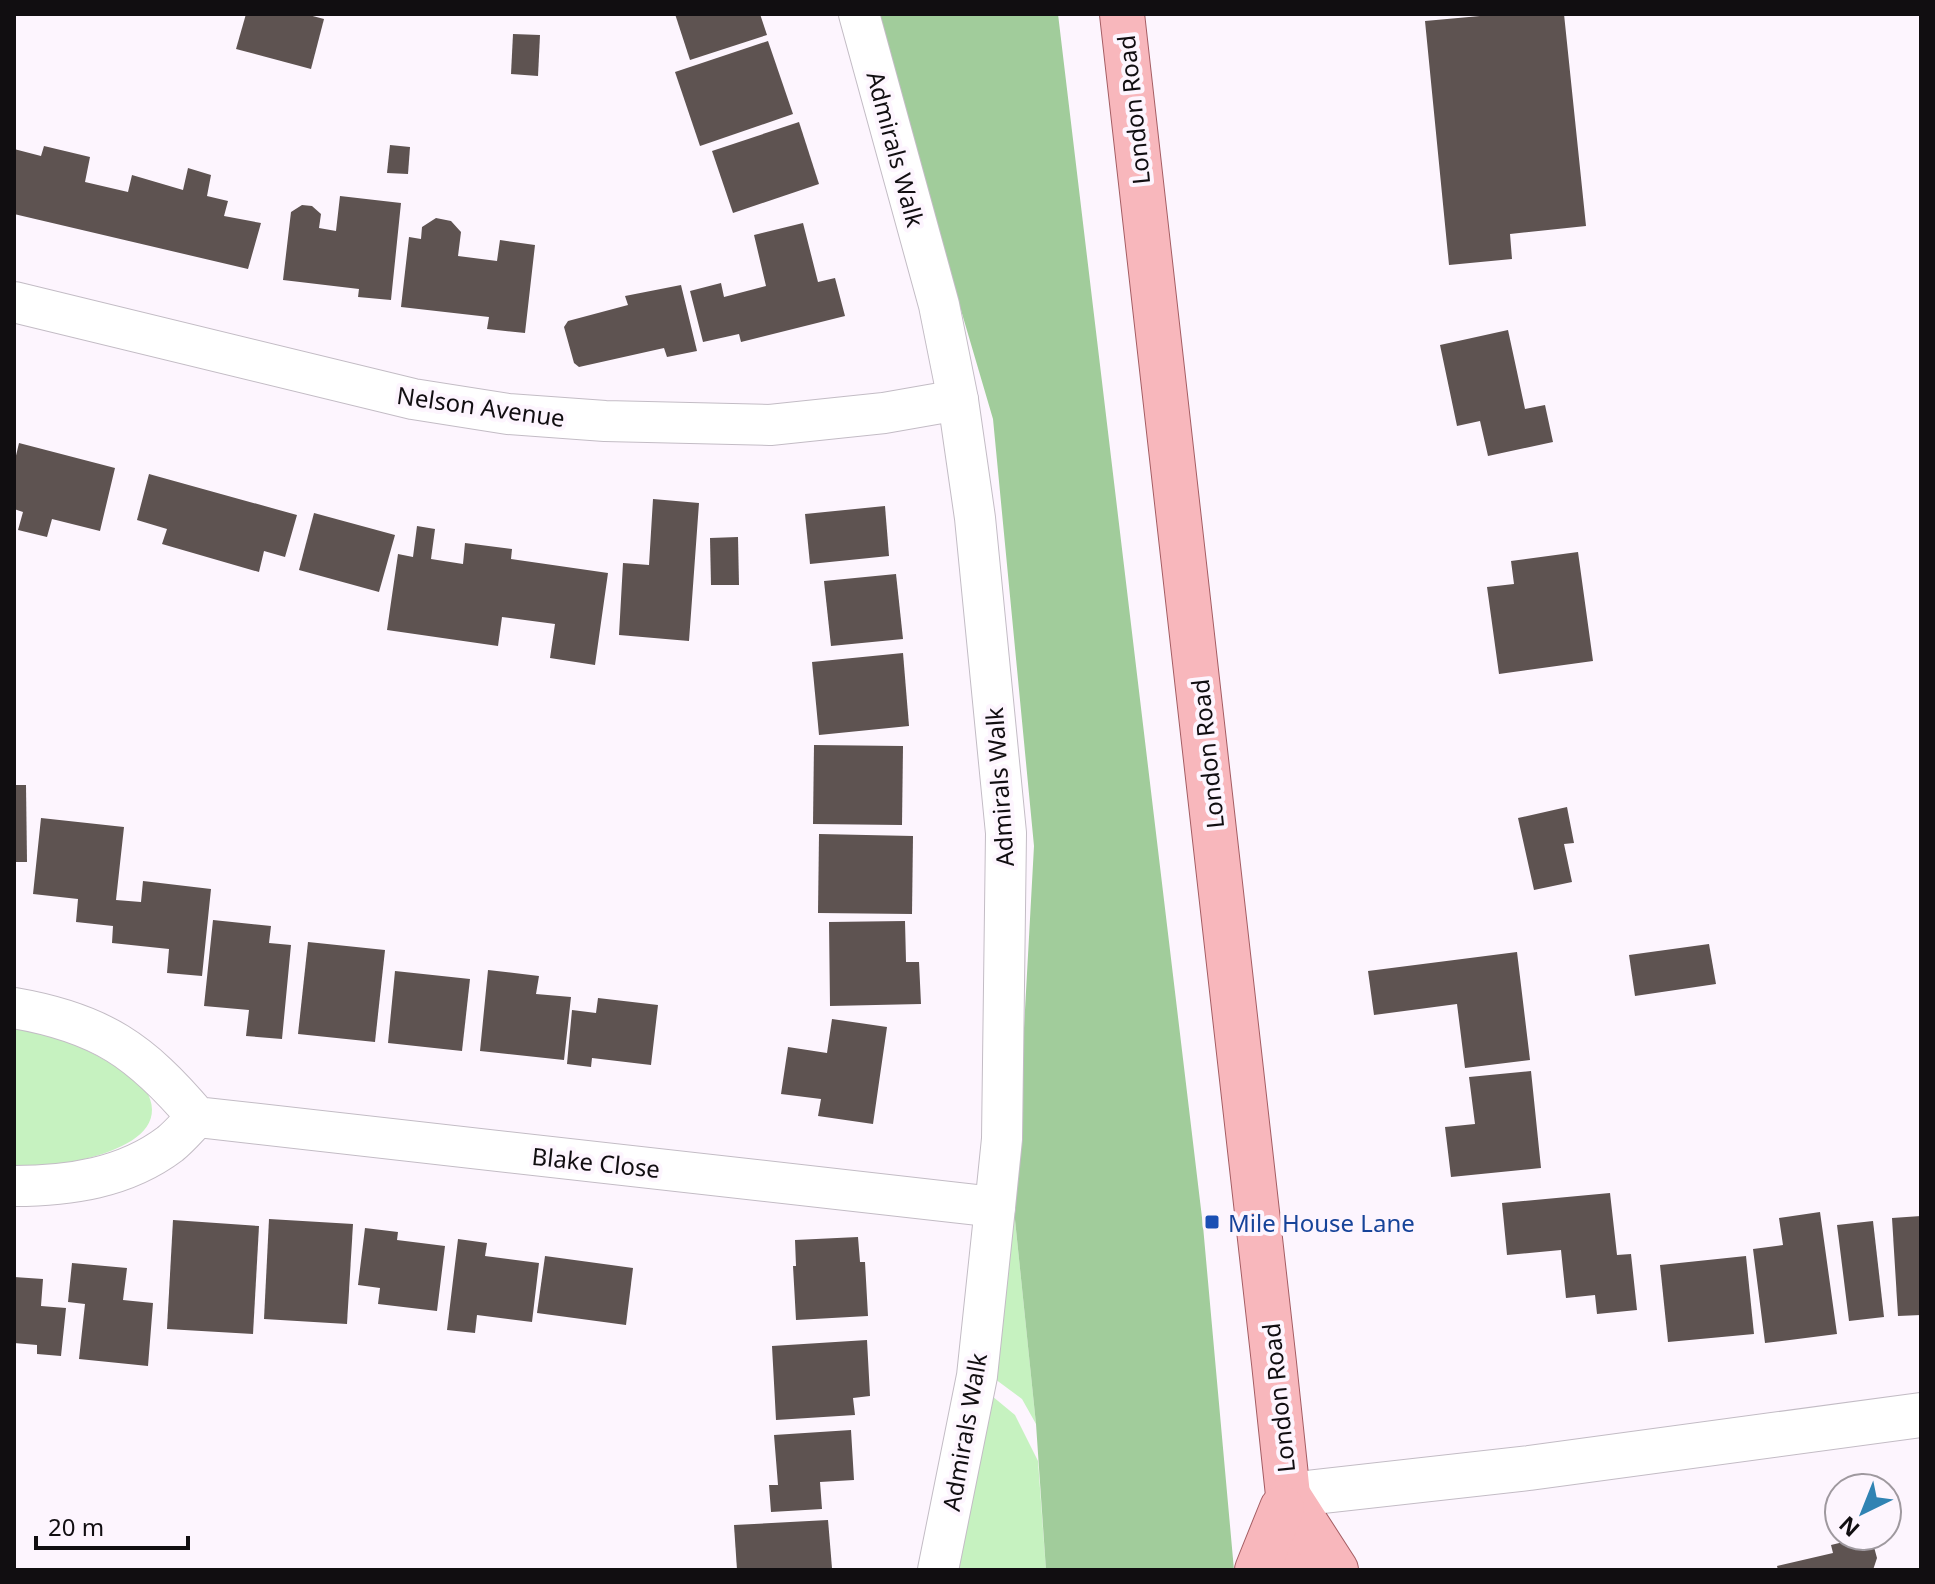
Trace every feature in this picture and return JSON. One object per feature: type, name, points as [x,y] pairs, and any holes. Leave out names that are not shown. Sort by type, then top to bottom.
[{"type":"main road","name":"London Road","points":[[1122,14],[1288,1495],[1291,1570]]},
{"type":"main road","name":"London Road","points":[[1257,1570],[1288,1495]]},
{"type":"main road","name":"London Road","points":[[1288,1495],[1336,1570]]},
{"type":"street","name":"Admirals Walk","points":[[859,14],[939,305],[958,400],[975,518],[1006,833],[1002,1139],[977,1376],[938,1570]]},
{"type":"street","name":"Nelson Avenue","points":[[14,302],[413,399],[508,414],[605,421],[770,425],[884,413],[958,400]]},
{"type":"street","points":[[14,1008],[82,1025],[122,1045],[165,1079],[197,1117],[170,1144],[98,1179],[14,1186]]},
{"type":"street","name":"Blake Close","points":[[197,1117],[995,1207]]},
{"type":"street","points":[[1288,1495],[1545,1466],[1921,1415]]},
{"type":"green space","points":[[874,14],[1058,14],[1203,1226],[1234,1570],[1046,1570],[1036,1424],[1014,1210],[1034,846],[993,419]]},
{"type":"green space","points":[[14,1027],[70,1043],[136,1080],[148,1094],[152,1114],[144,1130],[127,1143],[105,1153],[54,1165],[14,1168]]},
{"type":"green space","points":[[1014,1210],[1036,1424],[1022,1399],[995,1379]]},
{"type":"green space","points":[[992,1396],[1015,1415],[1038,1461],[1046,1570],[959,1570]]},
{"type":"building","points":[[246,14],[305,14],[324,19],[311,69],[236,49]]},
{"type":"building","points":[[675,14],[760,14],[767,35],[690,60]]},
{"type":"building","points":[[1502,14],[1564,14],[1586,226],[1510,234],[1512,259],[1449,265],[1425,21]]},
{"type":"building","points":[[513,34],[540,35],[538,76],[511,74]]},
{"type":"building","points":[[768,41],[793,114],[700,146],[675,72]]},
{"type":"building","points":[[799,122],[819,184],[733,213],[712,151]]},
{"type":"building","points":[[390,145],[410,147],[408,174],[387,173]]},
{"type":"building","points":[[44,146],[90,157],[85,182],[128,192],[132,175],[183,190],[188,168],[211,175],[207,196],[228,201],[224,216],[261,223],[248,269],[14,214],[14,149],[41,156]]},
{"type":"building","points":[[340,196],[401,203],[391,300],[358,297],[359,289],[283,280],[291,212],[302,205],[312,206],[321,214],[319,228],[336,231]]},
{"type":"building","points":[[436,218],[451,221],[461,232],[458,256],[497,261],[500,240],[535,245],[525,333],[487,329],[489,317],[401,307],[409,237],[421,239],[422,227]]},
{"type":"building","points":[[803,223],[818,282],[835,278],[845,316],[741,342],[739,334],[703,342],[690,291],[721,283],[724,297],[766,286],[754,235]]},
{"type":"building","points":[[681,285],[697,351],[667,357],[664,348],[579,367],[574,363],[564,327],[568,321],[628,305],[625,296]]},
{"type":"building","points":[[1508,330],[1525,409],[1545,405],[1553,442],[1488,456],[1480,421],[1457,426],[1440,345]]},
{"type":"building","points":[[19,443],[115,468],[100,531],[52,519],[47,537],[18,530],[23,512],[14,509],[14,464]]},
{"type":"building","points":[[149,474],[297,515],[285,557],[264,551],[259,572],[162,544],[167,529],[137,520]]},
{"type":"building","points":[[653,499],[699,503],[689,641],[619,635],[623,563],[649,565]]},
{"type":"building","points":[[885,506],[889,556],[810,564],[805,514]]},
{"type":"building","points":[[314,513],[395,535],[379,592],[299,570]]},
{"type":"building","points":[[417,526],[435,529],[431,559],[463,564],[465,543],[512,549],[511,559],[608,573],[595,665],[550,658],[555,624],[502,617],[498,646],[387,630],[398,554],[413,557]]},
{"type":"building","points":[[738,537],[739,585],[711,585],[710,538]]},
{"type":"building","points":[[1578,552],[1593,661],[1499,674],[1487,587],[1514,584],[1511,561]]},
{"type":"building","points":[[896,574],[903,639],[831,646],[824,581]]},
{"type":"building","points":[[903,653],[909,726],[819,735],[812,662]]},
{"type":"building","points":[[814,745],[903,746],[902,825],[813,824]]},
{"type":"building","points":[[14,785],[26,785],[27,862],[14,862]]},
{"type":"building","points":[[1567,807],[1574,843],[1564,844],[1572,882],[1534,890],[1518,818]]},
{"type":"building","points":[[41,818],[124,827],[116,900],[141,902],[143,881],[211,889],[202,976],[167,973],[169,949],[112,943],[113,926],[76,922],[78,899],[33,894]]},
{"type":"building","points":[[819,834],[913,836],[912,914],[818,913]]},
{"type":"building","points":[[213,920],[271,926],[269,943],[291,945],[282,1039],[246,1036],[249,1010],[204,1006]]},
{"type":"building","points":[[905,921],[906,962],[919,962],[921,1004],[830,1006],[829,922]]},
{"type":"building","points":[[308,942],[385,950],[375,1042],[298,1034]]},
{"type":"building","points":[[1709,944],[1716,984],[1635,996],[1629,955]]},
{"type":"building","points":[[1517,952],[1530,1060],[1465,1068],[1457,1004],[1374,1015],[1368,971]]},
{"type":"building","points":[[488,970],[539,976],[536,994],[571,997],[564,1060],[480,1051]]},
{"type":"building","points":[[395,971],[470,979],[462,1051],[388,1043]]},
{"type":"building","points":[[598,998],[658,1005],[651,1065],[592,1058],[591,1067],[567,1064],[572,1010],[596,1013]]},
{"type":"building","points":[[832,1019],[887,1027],[873,1124],[818,1116],[821,1099],[781,1094],[788,1047],[827,1053]]},
{"type":"building","points":[[1531,1071],[1541,1168],[1451,1177],[1445,1127],[1475,1124],[1469,1077]]},
{"type":"building","points":[[1610,1193],[1617,1255],[1631,1254],[1637,1310],[1597,1314],[1595,1295],[1566,1298],[1561,1250],[1507,1255],[1502,1203]]},
{"type":"building","points":[[1820,1212],[1837,1334],[1765,1343],[1753,1249],[1783,1245],[1779,1218]]},
{"type":"building","points":[[1921,1216],[1921,1315],[1898,1316],[1892,1218]]},
{"type":"building","points":[[269,1219],[353,1224],[347,1324],[264,1319]]},
{"type":"building","points":[[173,1220],[259,1226],[253,1334],[167,1329]]},
{"type":"building","points":[[1873,1221],[1884,1317],[1849,1321],[1837,1225]]},
{"type":"building","points":[[365,1228],[398,1232],[397,1240],[445,1246],[437,1311],[378,1304],[380,1288],[358,1285]]},
{"type":"building","points":[[858,1237],[860,1262],[865,1262],[868,1316],[796,1320],[795,1240]]},
{"type":"building","points":[[458,1239],[487,1243],[485,1256],[539,1263],[532,1322],[477,1315],[475,1333],[447,1330]]},
{"type":"building","points":[[545,1256],[633,1268],[626,1325],[537,1313]]},
{"type":"building","points":[[1746,1256],[1754,1334],[1668,1342],[1660,1265]]},
{"type":"building","points":[[72,1263],[127,1268],[123,1300],[153,1303],[148,1366],[79,1359],[85,1304],[68,1302]]},
{"type":"building","points":[[14,1277],[43,1279],[41,1306],[66,1308],[61,1356],[37,1354],[37,1345],[14,1343]]},
{"type":"building","points":[[867,1340],[870,1396],[853,1398],[855,1415],[776,1420],[772,1346]]},
{"type":"building","points":[[851,1430],[854,1480],[820,1482],[822,1509],[771,1512],[769,1485],[778,1485],[774,1435]]},
{"type":"building","points":[[828,1520],[832,1568],[737,1570],[734,1525]]},
{"type":"building","points":[[1875,1552],[1877,1558],[1873,1570],[1778,1570],[1777,1566],[1833,1553]]},
{"type":"place","name":"Mile House Lane","points":[[1212,1222]]}]
